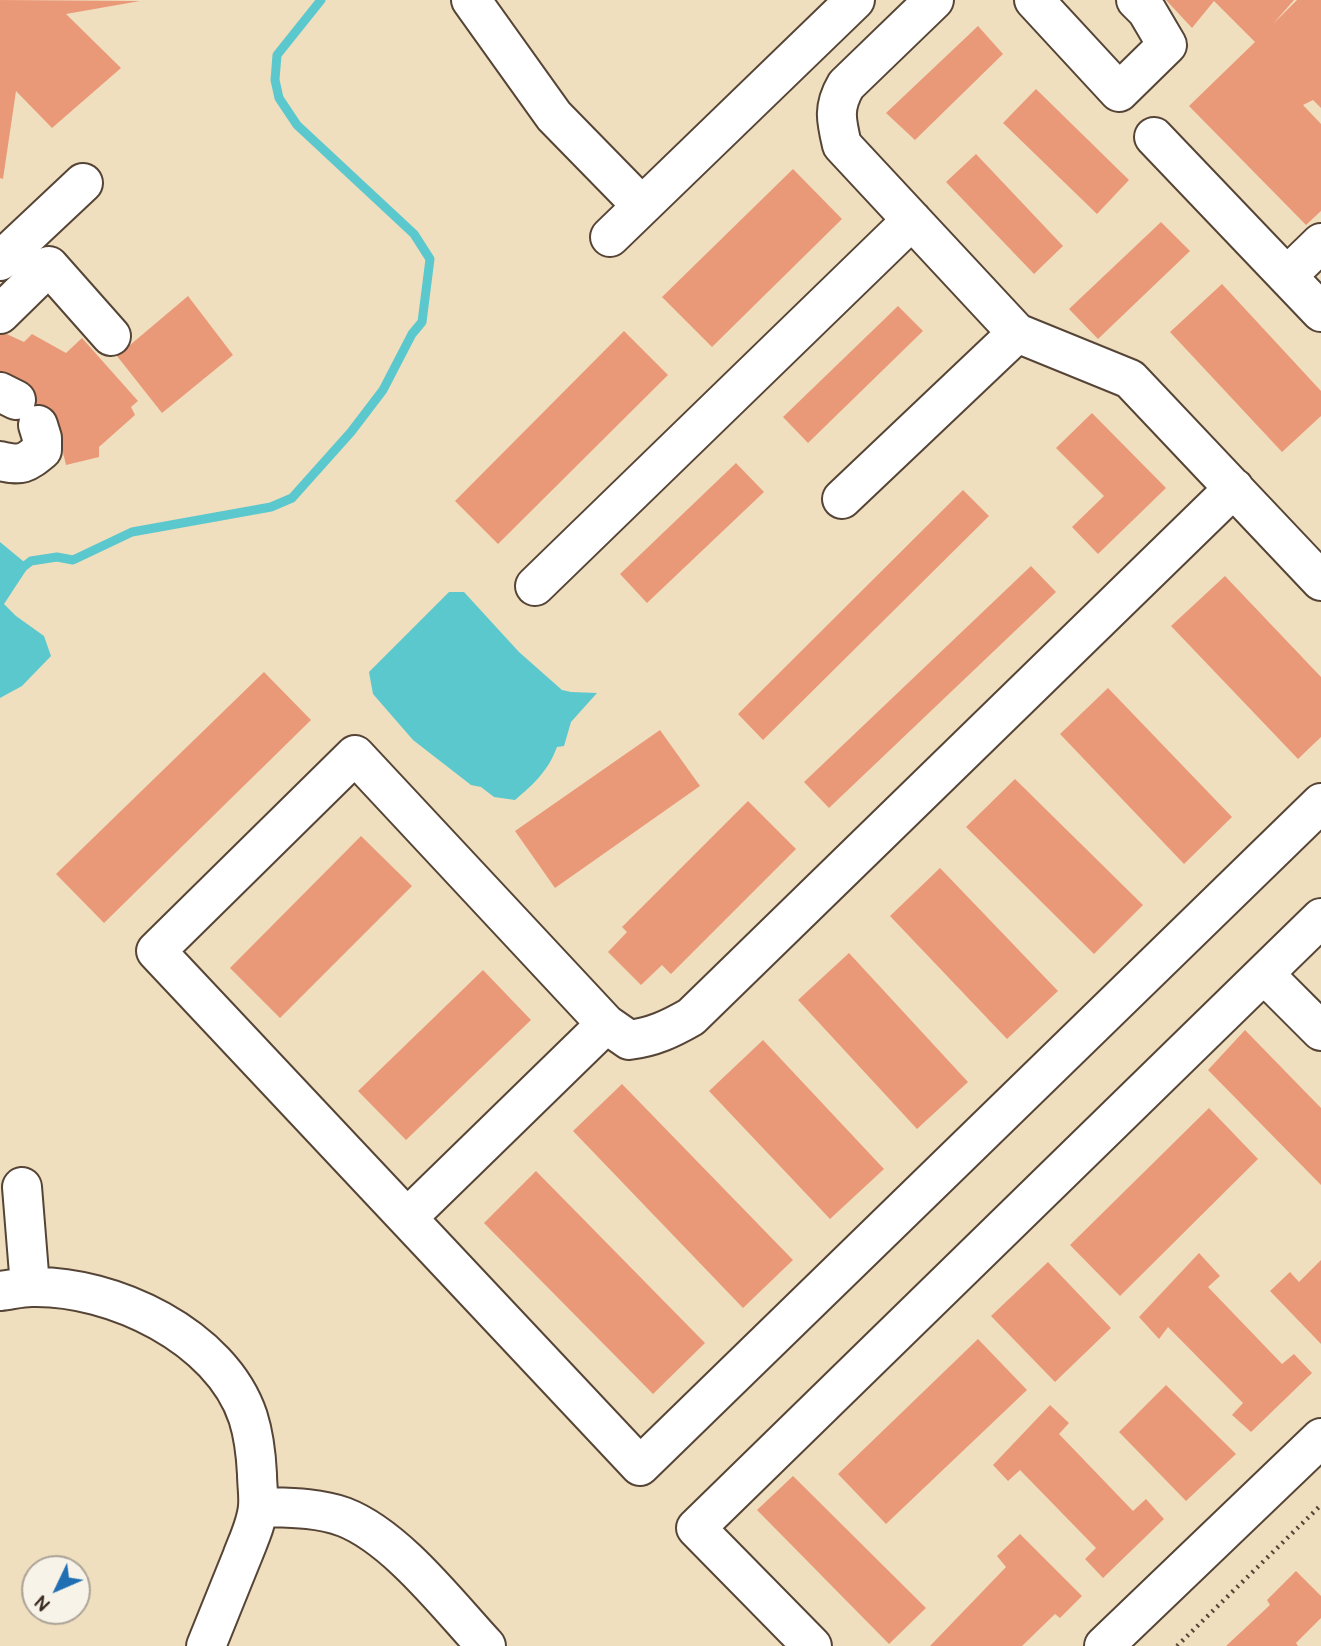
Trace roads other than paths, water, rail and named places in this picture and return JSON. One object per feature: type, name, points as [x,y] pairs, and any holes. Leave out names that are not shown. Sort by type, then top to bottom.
[{"type":"street","points":[[471,0],[554,116],[642,206]]},
{"type":"street","points":[[610,237],[855,0]]},
{"type":"street","points":[[934,0],[846,85],[838,100],[836,122],[842,145],[1017,333],[1130,379],[1321,581]]},
{"type":"street","points":[[1034,0],[1119,92],[1167,45],[1147,11],[1136,0]]},
{"type":"street","points":[[1154,137],[1321,312]]},
{"type":"street","points":[[0,261],[83,183]]},
{"type":"street","points":[[535,586],[912,219]]},
{"type":"street","points":[[1287,276],[1321,243]]},
{"type":"street","points":[[0,314],[49,266],[111,336]]},
{"type":"street","points":[[842,499],[1017,333]]},
{"type":"street","points":[[0,461],[26,463],[42,450],[42,438],[18,406]]},
{"type":"street","points":[[1234,488],[691,1017],[670,1029],[648,1038],[629,1040],[606,1024],[355,755],[156,951],[640,1466],[1321,803]]},
{"type":"street","points":[[811,1646],[696,1528],[1321,918]]},
{"type":"street","points":[[1264,974],[1321,1031]]},
{"type":"street","points":[[407,1218],[606,1024]]},
{"type":"street","points":[[22,1187],[15,1289],[62,1288],[104,1296],[146,1312],[183,1336],[210,1359],[233,1386],[247,1415],[256,1448],[258,1507],[206,1646]]},
{"type":"street","points":[[1104,1646],[1321,1438]]},
{"type":"street","points":[[258,1507],[308,1509],[344,1517],[377,1534],[411,1565],[486,1646]]},
{"type":"water","points":[[0,542],[29,566],[4,604],[44,636],[51,656],[22,686],[0,698]]},
{"type":"water","points":[[449,592],[464,592],[519,652],[562,690],[597,693],[571,722],[564,746],[557,747],[540,776],[515,800],[494,797],[481,787],[471,785],[413,740],[373,694],[369,672]]},
{"type":"waterway","points":[[18,571],[31,561],[57,557],[73,560],[132,532],[271,507],[292,498],[351,432],[383,390],[412,334],[422,322],[430,259],[414,234],[297,125],[279,98],[275,80],[277,55],[321,0]]}]
